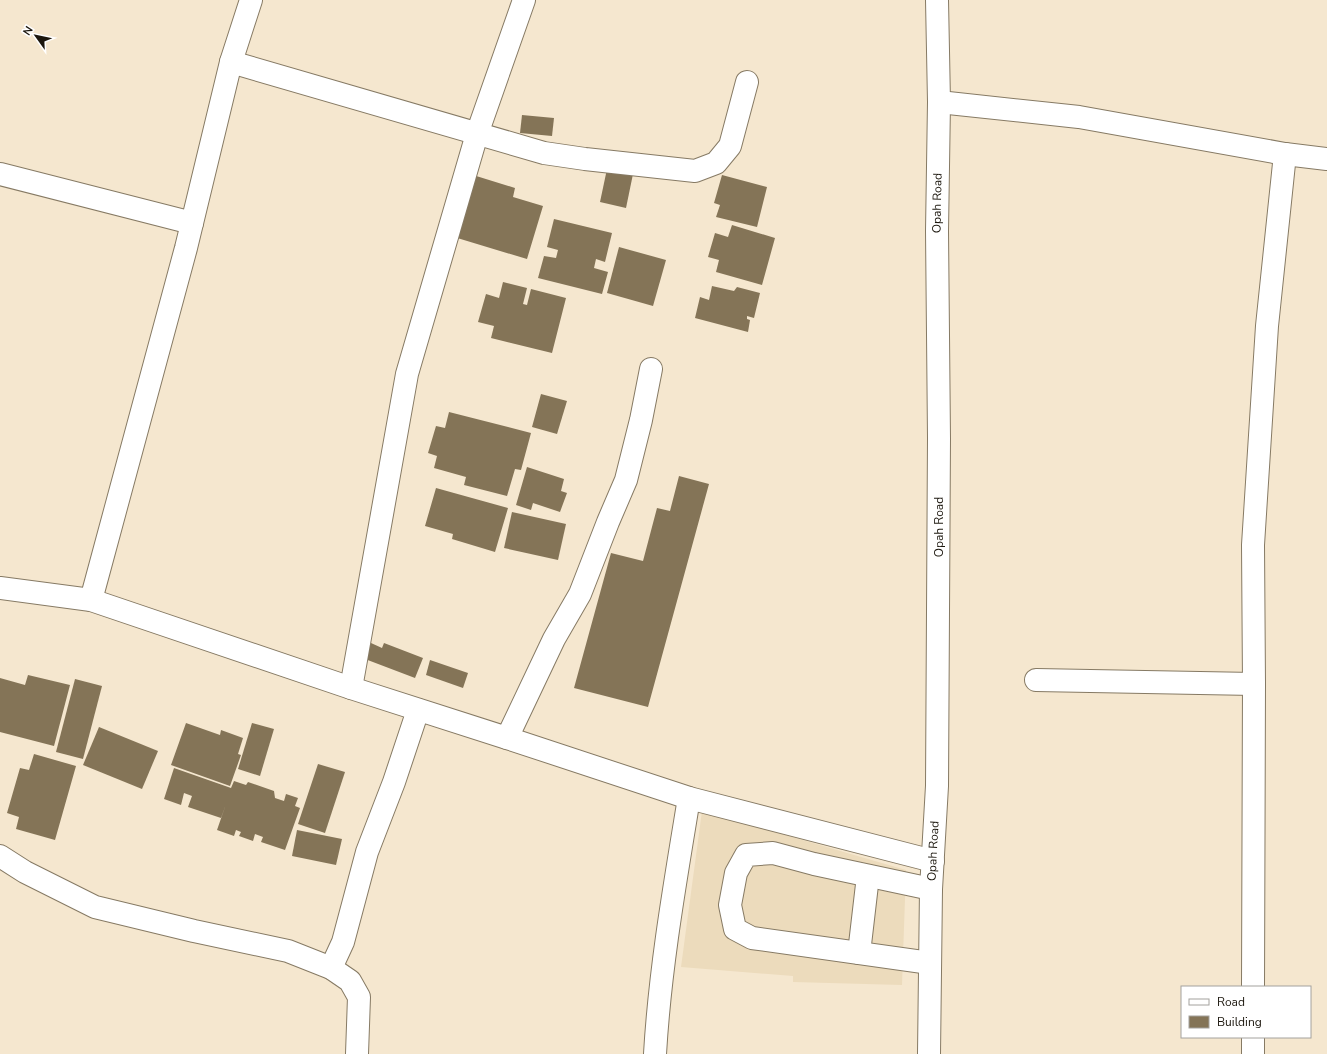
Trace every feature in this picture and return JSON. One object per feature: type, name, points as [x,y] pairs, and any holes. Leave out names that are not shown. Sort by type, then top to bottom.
[{"type":"street","points":[[91,600],[192,223],[231,62],[250,0]]},
{"type":"street","points":[[351,688],[407,374],[477,134],[524,0]]},
{"type":"street","name":"Opah Road","points":[[929,1054],[931,890],[937,778],[939,438],[937,231],[939,102],[937,0]]},
{"type":"street","points":[[231,62],[544,153],[695,171],[716,163],[730,146],[747,82]]},
{"type":"street","points":[[939,102],[1079,117],[1285,154],[1327,159]]},
{"type":"street","points":[[1253,986],[1253,545],[1267,326],[1285,154]]},
{"type":"street","points":[[0,174],[192,223]]},
{"type":"street","points":[[507,738],[554,639],[580,594],[626,480],[641,420],[651,369]]},
{"type":"street","points":[[0,588],[91,600],[351,688],[689,798],[933,861]]},
{"type":"street","points":[[1036,680],[1254,684]]},
{"type":"street","points":[[331,968],[344,942],[367,852],[394,782],[418,710]]},
{"type":"street","points":[[655,1054],[662,981],[673,894],[689,798]]},
{"type":"street","points":[[930,963],[752,938],[735,929],[730,905],[736,873],[746,856],[773,853],[814,864],[931,890]]},
{"type":"street","points":[[0,856],[25,872],[95,907],[194,932],[288,951],[331,968],[350,981],[359,998],[357,1054]]},
{"type":"street","points":[[859,953],[868,876]]},
{"type":"street","points":[[1253,1038],[1253,1054]]},
{"type":"shaded area","points":[[702,811],[906,870],[902,985],[793,982],[793,976],[681,967]]},
{"type":"building","points":[[522,115],[554,118],[552,136],[520,133]]},
{"type":"building","points":[[607,169],[633,174],[626,208],[600,202]]},
{"type":"building","points":[[473,175],[515,188],[513,197],[543,206],[527,259],[454,237]]},
{"type":"building","points":[[722,175],[767,187],[757,227],[716,217],[720,205],[714,203]]},
{"type":"building","points":[[554,219],[612,233],[605,262],[596,259],[594,268],[608,272],[602,294],[538,278],[544,256],[556,258],[558,250],[547,247]]},
{"type":"building","points":[[732,225],[775,238],[762,285],[716,272],[719,260],[708,257],[715,233],[728,237]]},
{"type":"building","points":[[619,247],[666,260],[653,306],[607,293]]},
{"type":"building","points":[[503,282],[527,288],[523,304],[527,305],[531,289],[566,298],[552,353],[491,338],[494,326],[478,322],[486,294],[499,298]]},
{"type":"building","points":[[712,286],[734,291],[737,287],[760,293],[754,318],[747,316],[747,319],[750,320],[748,332],[695,318],[700,297],[709,300]]},
{"type":"building","points":[[541,394],[567,401],[557,434],[532,427]]},
{"type":"building","points":[[449,412],[531,433],[521,470],[515,469],[507,496],[464,485],[466,477],[434,468],[437,456],[428,453],[436,426],[445,428]]},
{"type":"building","points":[[527,467],[564,479],[561,491],[567,493],[560,512],[533,503],[531,510],[516,505]]},
{"type":"building","points":[[679,476],[709,484],[648,707],[574,688],[611,553],[643,561],[657,508],[670,511]]},
{"type":"building","points":[[436,488],[508,508],[495,552],[452,539],[453,534],[425,526]]},
{"type":"building","points":[[512,512],[566,524],[558,560],[504,548]]},
{"type":"building","points":[[371,643],[382,648],[384,643],[423,658],[415,678],[365,659]]},
{"type":"building","points":[[430,660],[468,673],[463,688],[426,675]]},
{"type":"building","points":[[28,675],[70,685],[54,746],[0,732],[0,678],[25,685]]},
{"type":"building","points":[[75,679],[102,686],[83,759],[56,752]]},
{"type":"building","points":[[186,723],[220,735],[221,730],[243,738],[238,754],[241,755],[230,786],[171,765]]},
{"type":"building","points":[[252,723],[274,729],[260,776],[238,769]]},
{"type":"building","points":[[99,727],[158,751],[142,789],[83,765]]},
{"type":"building","points":[[34,754],[76,766],[55,840],[16,829],[19,817],[7,813],[20,768],[29,770]]},
{"type":"building","points":[[318,764],[345,772],[325,833],[298,824]]},
{"type":"building","points":[[174,768],[231,788],[234,781],[246,785],[248,782],[274,791],[275,798],[284,801],[286,794],[298,798],[295,806],[300,808],[285,850],[261,842],[263,837],[255,834],[253,841],[239,836],[241,832],[236,830],[234,836],[217,830],[226,804],[221,818],[188,807],[192,796],[184,793],[181,805],[164,799]]},
{"type":"building","points":[[297,830],[342,839],[336,865],[292,856]]}]
